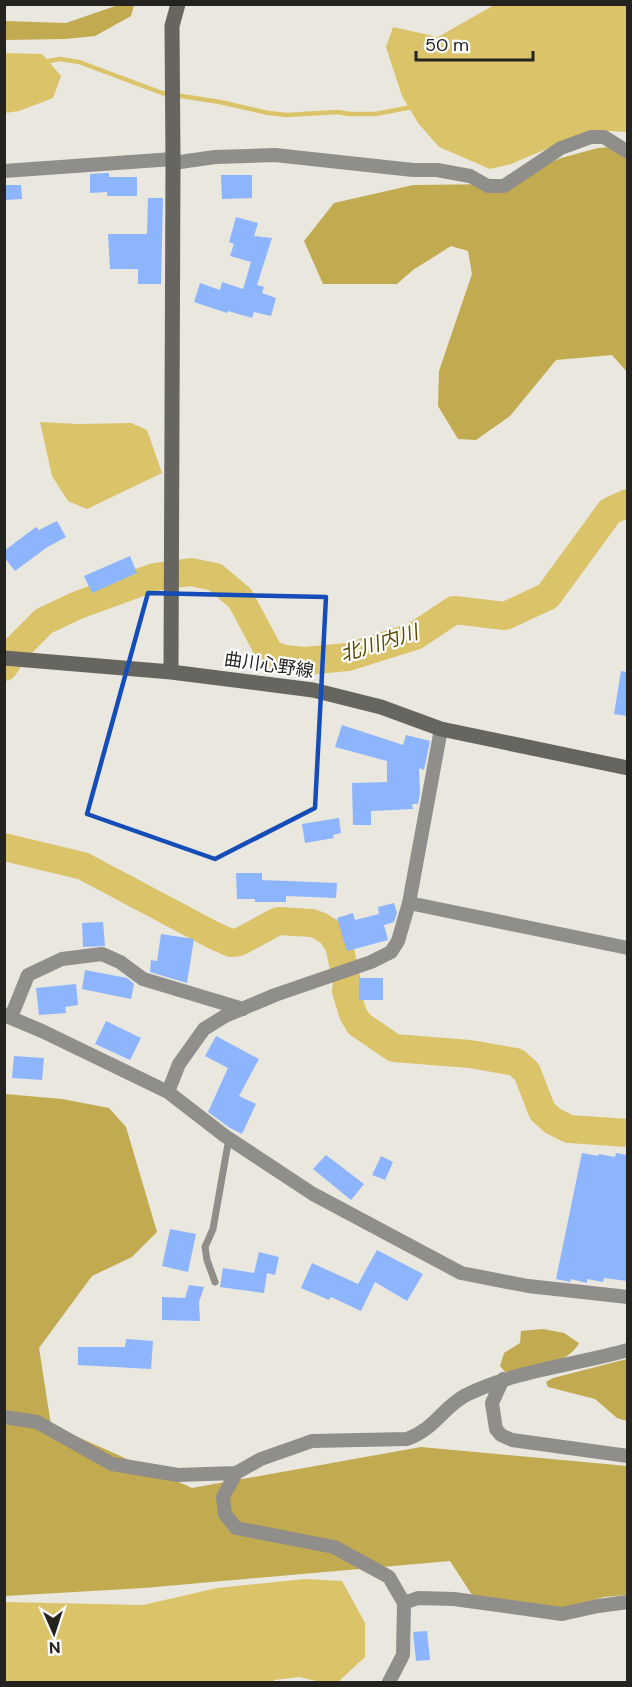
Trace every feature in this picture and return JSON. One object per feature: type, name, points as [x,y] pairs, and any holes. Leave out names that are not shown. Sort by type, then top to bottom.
[{"type":"street","points":[[171,672],[172,26],[178,4]]},
{"type":"street","points":[[4,171],[275,155],[413,170],[437,170],[470,176],[488,186],[504,186],[561,148],[591,137],[604,137],[627,152]]},
{"type":"street","name":"曲川心野線","points":[[4,658],[171,672],[313,690],[381,707],[441,729],[627,768]]},
{"type":"street","points":[[168,1092],[179,1065],[204,1029],[275,994],[371,962],[391,952],[398,941],[409,903],[441,729]]},
{"type":"street","points":[[409,903],[627,948]]},
{"type":"street","points":[[243,1009],[143,979],[120,962],[102,954],[62,959],[27,975],[8,1016],[168,1092],[228,1138],[313,1194],[461,1273],[528,1286],[627,1297]]},
{"type":"street","points":[[4,1417],[38,1422],[112,1464],[178,1474],[236,1473],[261,1459],[312,1441],[407,1439],[420,1434],[463,1396],[503,1379],[627,1350]]},
{"type":"street","points":[[503,1379],[492,1403],[496,1429],[501,1435],[512,1440],[627,1456]]},
{"type":"street","points":[[236,1473],[223,1497],[225,1514],[236,1528],[334,1547],[389,1576],[404,1603],[403,1655],[389,1683]]},
{"type":"street","points":[[404,1603],[418,1598],[454,1599],[562,1614],[627,1602]]},
{"type":"lane","points":[[215,1282],[205,1247],[213,1229],[228,1138]]},
{"type":"highlighted area","points":[[148,593],[326,597],[315,808],[215,859],[87,814]]},
{"type":"shaded area","points":[[121,4],[134,5],[131,16],[95,36],[5,40],[5,21],[66,23]]},
{"type":"shaded area","points":[[494,5],[627,5],[627,132],[591,130],[511,164],[490,169],[439,147],[418,123],[402,96],[386,47],[393,27],[438,37]]},
{"type":"shaded area","points":[[5,53],[42,54],[61,76],[53,98],[19,111],[5,113]]},
{"type":"shaded area","points":[[627,146],[627,372],[612,355],[556,360],[510,416],[476,440],[458,439],[438,406],[439,371],[472,274],[468,251],[451,246],[413,270],[397,284],[323,284],[304,241],[334,203],[413,185],[499,184],[561,158],[598,148]]},
{"type":"shaded area","points":[[40,422],[131,423],[147,430],[162,473],[87,509],[68,501],[52,476]]},
{"type":"shaded area","points":[[5,1094],[62,1099],[109,1108],[126,1127],[157,1232],[132,1257],[92,1276],[39,1348],[51,1425],[192,1488],[421,1447],[627,1466],[627,1595],[604,1597],[558,1610],[474,1598],[450,1561],[144,1588],[5,1596]]},
{"type":"shaded area","points":[[543,1329],[564,1333],[579,1343],[574,1350],[557,1361],[535,1368],[505,1372],[500,1366],[504,1353],[520,1343],[521,1331]]},
{"type":"shaded area","points":[[627,1359],[627,1421],[617,1418],[595,1399],[548,1387],[546,1382],[553,1378]]},
{"type":"shaded area","points":[[305,1579],[342,1581],[365,1623],[365,1657],[338,1682],[320,1682],[299,1677],[273,1682],[5,1682],[5,1602],[143,1605],[217,1588]]},
{"type":"building","points":[[109,173],[109,177],[137,177],[137,196],[107,196],[107,192],[90,193],[90,174]]},
{"type":"building","points":[[221,175],[252,175],[252,198],[222,199]]},
{"type":"building","points":[[5,185],[21,185],[22,199],[5,200]]},
{"type":"building","points":[[148,198],[163,198],[161,284],[138,284],[138,269],[110,269],[108,234],[147,234]]},
{"type":"building","points":[[236,217],[258,223],[254,236],[272,238],[257,285],[264,287],[262,293],[276,298],[271,316],[254,312],[252,318],[228,311],[227,313],[194,302],[200,283],[220,290],[222,282],[243,289],[251,262],[230,256],[234,244],[229,242]]},
{"type":"building","points":[[57,521],[66,537],[46,548],[15,571],[4,557],[4,551],[36,527],[39,530]]},
{"type":"building","points":[[130,556],[137,573],[92,593],[84,576]]},
{"type":"building","points":[[621,671],[627,672],[627,716],[614,714]]},
{"type":"building","points":[[342,725],[403,745],[406,735],[430,741],[424,770],[419,768],[420,793],[418,804],[412,804],[413,809],[371,811],[371,825],[353,825],[352,783],[387,782],[387,761],[335,747]]},
{"type":"building","points":[[339,818],[341,833],[333,835],[334,838],[305,843],[302,824]]},
{"type":"building","points":[[236,873],[262,873],[262,880],[337,883],[336,898],[286,896],[286,902],[255,902],[255,899],[237,899]]},
{"type":"building","points":[[394,903],[397,913],[394,922],[384,925],[388,940],[347,951],[337,918],[353,913],[355,920],[379,914],[378,907]]},
{"type":"building","points":[[103,922],[105,946],[83,947],[82,923]]},
{"type":"building","points":[[161,934],[194,939],[187,983],[150,972],[151,960],[157,961]]},
{"type":"building","points":[[85,970],[127,978],[134,984],[131,999],[82,989]]},
{"type":"building","points":[[359,978],[383,978],[383,1000],[359,1000]]},
{"type":"building","points":[[76,984],[78,1005],[65,1007],[66,1013],[39,1015],[36,988]]},
{"type":"building","points":[[106,1021],[141,1038],[130,1060],[95,1044]]},
{"type":"building","points":[[216,1036],[259,1059],[239,1096],[256,1104],[242,1134],[208,1112],[228,1068],[205,1056]]},
{"type":"building","points":[[14,1056],[44,1058],[42,1080],[12,1078]]},
{"type":"building","points":[[582,1153],[615,1157],[616,1153],[627,1155],[627,1281],[604,1278],[603,1282],[587,1279],[587,1283],[571,1279],[570,1282],[556,1279]]},
{"type":"building","points":[[326,1155],[364,1184],[351,1200],[313,1169]]},
{"type":"building","points":[[381,1156],[393,1162],[385,1180],[372,1175]]},
{"type":"building","points":[[170,1229],[196,1234],[188,1272],[162,1266]]},
{"type":"building","points":[[377,1250],[423,1274],[407,1301],[375,1282],[361,1311],[331,1297],[329,1300],[301,1288],[312,1263],[358,1284]]},
{"type":"building","points":[[259,1252],[279,1257],[275,1275],[267,1273],[264,1293],[220,1287],[223,1268],[254,1273]]},
{"type":"building","points":[[189,1285],[204,1287],[199,1302],[200,1321],[162,1320],[162,1297],[185,1298]]},
{"type":"building","points":[[126,1339],[153,1341],[151,1369],[78,1365],[78,1347],[125,1347]]},
{"type":"building","points":[[427,1631],[430,1660],[416,1661],[413,1632]]},
{"type":"waterway","points":[[43,62],[60,59],[79,62],[162,93],[220,102],[268,113],[287,115],[337,112],[375,114],[412,107]]},
{"type":"waterway","name":"北川内川","points":[[4,667],[16,649],[44,621],[78,605],[155,577],[191,572],[215,577],[240,598],[270,654],[285,659],[304,661],[348,657],[415,636],[454,610],[505,616],[548,596],[610,511],[628,503]]},
{"type":"waterway","points":[[4,847],[83,866],[231,943],[239,942],[278,921],[312,923],[320,926],[331,933],[339,945],[347,983],[346,991],[353,1014],[359,1024],[394,1048],[470,1054],[516,1062],[527,1072],[542,1111],[553,1121],[569,1129],[628,1133]]}]
